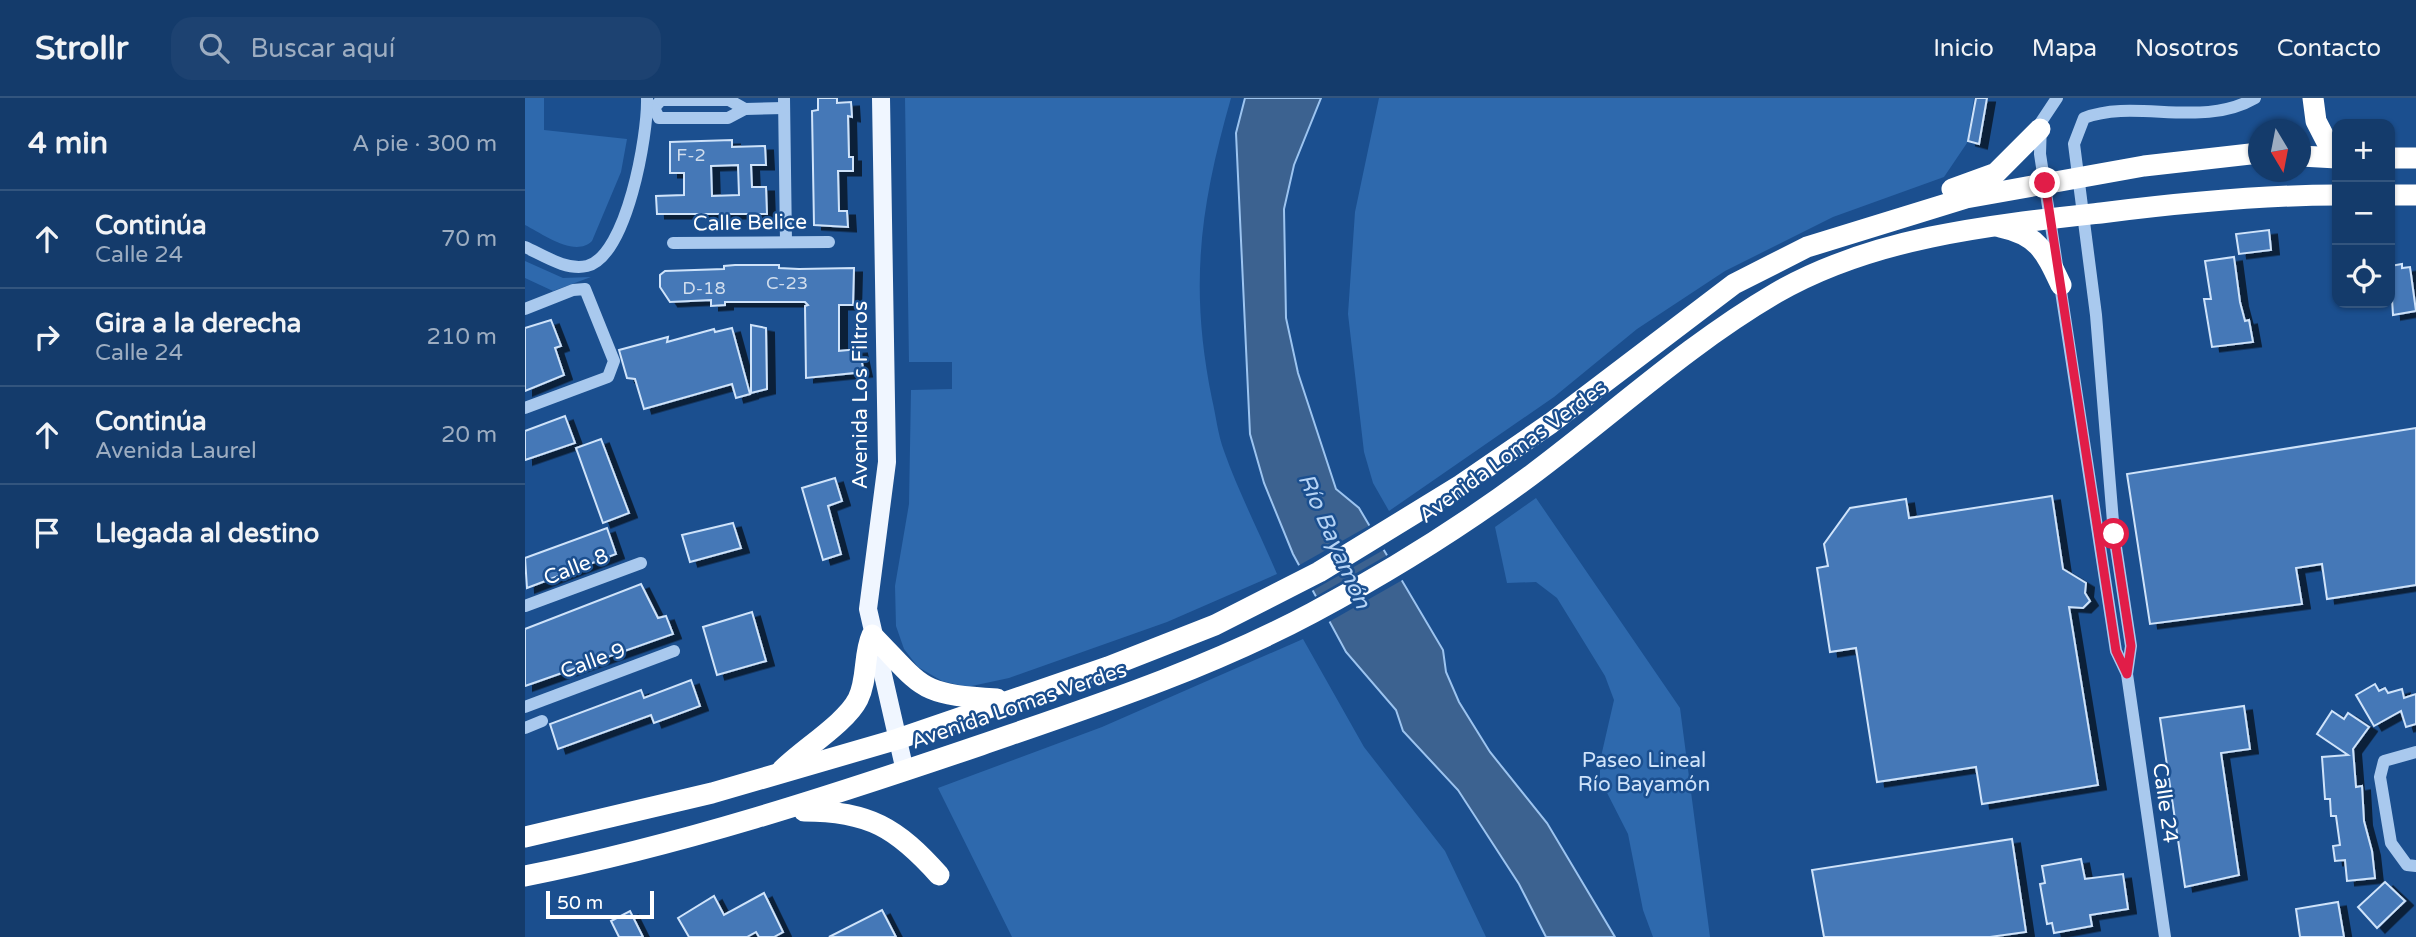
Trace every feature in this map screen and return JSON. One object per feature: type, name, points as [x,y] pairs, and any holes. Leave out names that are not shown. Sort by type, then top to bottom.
[{"type":"highway","points":[[2313,98],[2316,121],[2332,151]]},
{"type":"highway","points":[[1910,213],[1923,199],[1937,192],[1996,173],[2041,129]]},
{"type":"highway","name":"Avenida Lomas Verdes","points":[[525,837],[712,793],[898,739],[1181,640],[1243,612],[1359,549],[1514,448],[1734,284],[1807,247],[1910,213],[1966,198],[2211,156],[2248,154]]},
{"type":"highway","points":[[2311,157],[2332,158]]},
{"type":"highway","points":[[2395,158],[2416,158]]},
{"type":"highway","name":"Avenida Lomas Verdes","points":[[525,876],[659,847],[785,810],[1121,698],[1260,640],[1349,593],[1426,547],[1530,476],[1702,341],[1778,292],[1867,255],[1907,243],[2051,218],[2266,195],[2332,195]]},
{"type":"highway","points":[[2395,195],[2416,195]]},
{"type":"highway","points":[[1994,226],[2022,232],[2039,245],[2061,285]]},
{"type":"highway","points":[[778,773],[847,715],[858,699],[863,684],[865,650],[871,635],[907,674],[927,690],[973,699],[1010,700]]},
{"type":"highway","points":[[785,810],[832,811],[871,820],[903,838],[939,875]]},
{"type":"main road","name":"Avenida Los Filtros","points":[[881,98],[887,463],[868,609],[871,635],[905,771]]},
{"type":"street","points":[[2041,129],[2047,109],[2057,98]]},
{"type":"street","name":"Calle 24","points":[[2165,937],[2127,674],[2131,646],[2114,534],[2085,214],[2074,144],[2077,129],[2084,118],[2121,105],[2162,109],[2231,108],[2255,98]]},
{"type":"street","points":[[650,105],[660,100],[729,100],[745,108]]},
{"type":"street","points":[[679,118],[680,100]]},
{"type":"street","points":[[709,100],[710,118]]},
{"type":"street","points":[[650,105],[659,118],[728,118],[745,108],[784,103],[786,242]]},
{"type":"street","points":[[525,247],[574,267],[589,266],[604,256],[639,171],[650,105]]},
{"type":"street","name":"Calle 24","points":[[2041,129],[2045,183],[2116,651],[2127,674]]},
{"type":"street","name":"Calle Belice","points":[[673,243],[829,242]]},
{"type":"street","points":[[525,309],[573,290],[585,289],[614,361],[608,377],[525,408]]},
{"type":"street","name":"Calle 8","points":[[525,606],[641,563]]},
{"type":"street","name":"Calle 9","points":[[525,707],[674,651]]},
{"type":"street","points":[[525,727],[542,721]]},
{"type":"street","points":[[2416,752],[2384,761],[2380,777],[2391,843],[2407,865],[2416,866]]},
{"type":"green space","points":[[525,98],[544,98],[544,130],[627,139],[621,172],[592,241],[585,246],[559,243],[525,225]]},
{"type":"green space","points":[[905,98],[1231,98],[1205,211],[1201,247],[1201,320],[1205,358],[1222,445],[1277,574],[1167,622],[1009,678],[967,687],[942,681],[918,667],[904,649],[896,626],[895,586],[909,504],[911,390],[952,389],[952,362],[909,362]]},
{"type":"green space","points":[[1379,98],[1974,98],[1967,143],[1944,177],[1833,217],[1725,271],[1637,329],[1554,397],[1389,511],[1373,483],[1364,452],[1348,314],[1355,212]]},
{"type":"green space","points":[[525,261],[563,278],[591,277],[553,291],[525,278]]},
{"type":"green space","name":"Paseo Lineal Río Bayamón","points":[[1536,498],[1680,708],[1710,937],[1653,937],[1643,910],[1628,834],[1600,779],[1600,761],[1614,700],[1605,676],[1557,598],[1536,582],[1507,583],[1495,527]]},
{"type":"green space","points":[[1303,639],[1364,747],[1445,851],[1486,937],[1012,937],[938,788],[1102,727]]},
{"type":"water","name":"Río Bayamón","points":[[1245,98],[1321,98],[1294,165],[1284,209],[1286,318],[1298,373],[1336,489],[1359,508],[1443,650],[1446,672],[1459,702],[1490,752],[1547,823],[1615,937],[1546,937],[1519,884],[1458,790],[1403,731],[1396,710],[1346,652],[1293,554],[1264,483],[1250,434],[1236,133]]},
{"type":"pier","points":[[1372,524],[1387,548],[1310,592],[1296,567]]},
{"type":"pier","points":[[1391,553],[1406,578],[1327,623],[1313,598]]},
{"type":"building","points":[[818,98],[837,98],[837,103],[851,102],[852,117],[848,116],[849,157],[853,157],[853,171],[838,171],[839,211],[847,211],[848,227],[814,225],[812,111],[818,110]]},
{"type":"building","points":[[1976,98],[1987,98],[1979,144],[1968,141]]},
{"type":"building","points":[[732,140],[732,147],[765,146],[766,165],[751,165],[752,187],[766,187],[767,214],[657,214],[656,196],[684,195],[684,173],[670,173],[670,142]],"holes":[[[738,165],[739,195],[712,196],[711,166]]]},
{"type":"building","points":[[2269,230],[2271,250],[2239,254],[2236,234]]},
{"type":"building","points":[[2234,257],[2240,302],[2245,321],[2249,320],[2253,342],[2212,347],[2204,299],[2211,299],[2205,261]]},
{"type":"building","points":[[779,265],[779,268],[799,269],[854,268],[853,305],[839,305],[839,351],[859,349],[864,372],[806,378],[805,306],[808,305],[805,302],[725,302],[725,305],[711,306],[711,300],[670,302],[660,287],[660,275],[665,271],[724,269],[724,266]]},
{"type":"building","points":[[2395,265],[2410,267],[2416,311],[2393,315]]},
{"type":"building","points":[[551,320],[561,346],[555,348],[564,375],[525,391],[525,328]]},
{"type":"building","points":[[751,325],[766,328],[767,389],[751,393]]},
{"type":"building","points":[[732,328],[750,394],[736,398],[732,384],[644,409],[635,379],[627,378],[619,350],[668,337],[667,342],[714,329],[715,332]]},
{"type":"building","points":[[565,416],[575,443],[525,460],[525,431]]},
{"type":"building","points":[[2416,428],[2416,585],[2327,599],[2322,564],[2296,568],[2302,604],[2150,624],[2127,474]]},
{"type":"building","points":[[601,439],[629,513],[603,523],[576,448]]},
{"type":"building","points":[[835,478],[842,501],[828,506],[841,554],[823,560],[802,488]]},
{"type":"building","points":[[2052,496],[2063,569],[2086,583],[2085,593],[2090,601],[2083,608],[2069,607],[2098,785],[1982,804],[1976,767],[1877,782],[1856,648],[1830,652],[1817,568],[1828,566],[1824,544],[1850,508],[1906,499],[1909,518]]},
{"type":"building","points":[[733,523],[741,548],[690,562],[682,535]]},
{"type":"building","points":[[607,528],[616,554],[527,588],[525,558]]},
{"type":"building","points":[[641,584],[658,618],[666,616],[673,634],[525,686],[525,629]]},
{"type":"building","points":[[752,612],[766,661],[717,675],[703,627]]},
{"type":"building","points":[[691,680],[700,706],[654,723],[651,715],[558,749],[550,724],[641,690],[644,698]]},
{"type":"building","points":[[2375,684],[2379,691],[2385,688],[2388,693],[2402,689],[2404,698],[2416,694],[2416,724],[2406,727],[2401,711],[2374,726],[2356,695]]},
{"type":"building","points":[[2244,706],[2250,749],[2221,753],[2239,875],[2185,887],[2160,718]]},
{"type":"building","points":[[2332,711],[2344,719],[2348,713],[2369,727],[2353,749],[2356,787],[2362,786],[2364,821],[2372,851],[2375,878],[2347,881],[2345,860],[2335,861],[2333,846],[2340,845],[2336,816],[2331,816],[2330,799],[2325,799],[2322,757],[2348,755],[2317,734]]},
{"type":"building","points":[[2012,839],[2026,932],[1990,937],[1824,937],[1812,870]]},
{"type":"building","points":[[2081,859],[2085,879],[2123,874],[2128,909],[2090,915],[2092,926],[2054,933],[2052,923],[2047,924],[2040,884],[2045,883],[2042,866]]},
{"type":"building","points":[[2385,882],[2405,901],[2377,928],[2358,907]]},
{"type":"building","points":[[764,893],[783,932],[774,937],[759,937],[756,932],[747,937],[689,937],[678,918],[714,896],[724,915]]},
{"type":"building","points":[[2338,902],[2344,937],[2300,937],[2296,909]]},
{"type":"building","points":[[882,910],[896,937],[829,937]]},
{"type":"building","points":[[630,911],[643,937],[619,937],[611,921]]},
{"type":"route","points":[[2045,183],[2116,651],[2127,674],[2131,646],[2114,534]]}]
